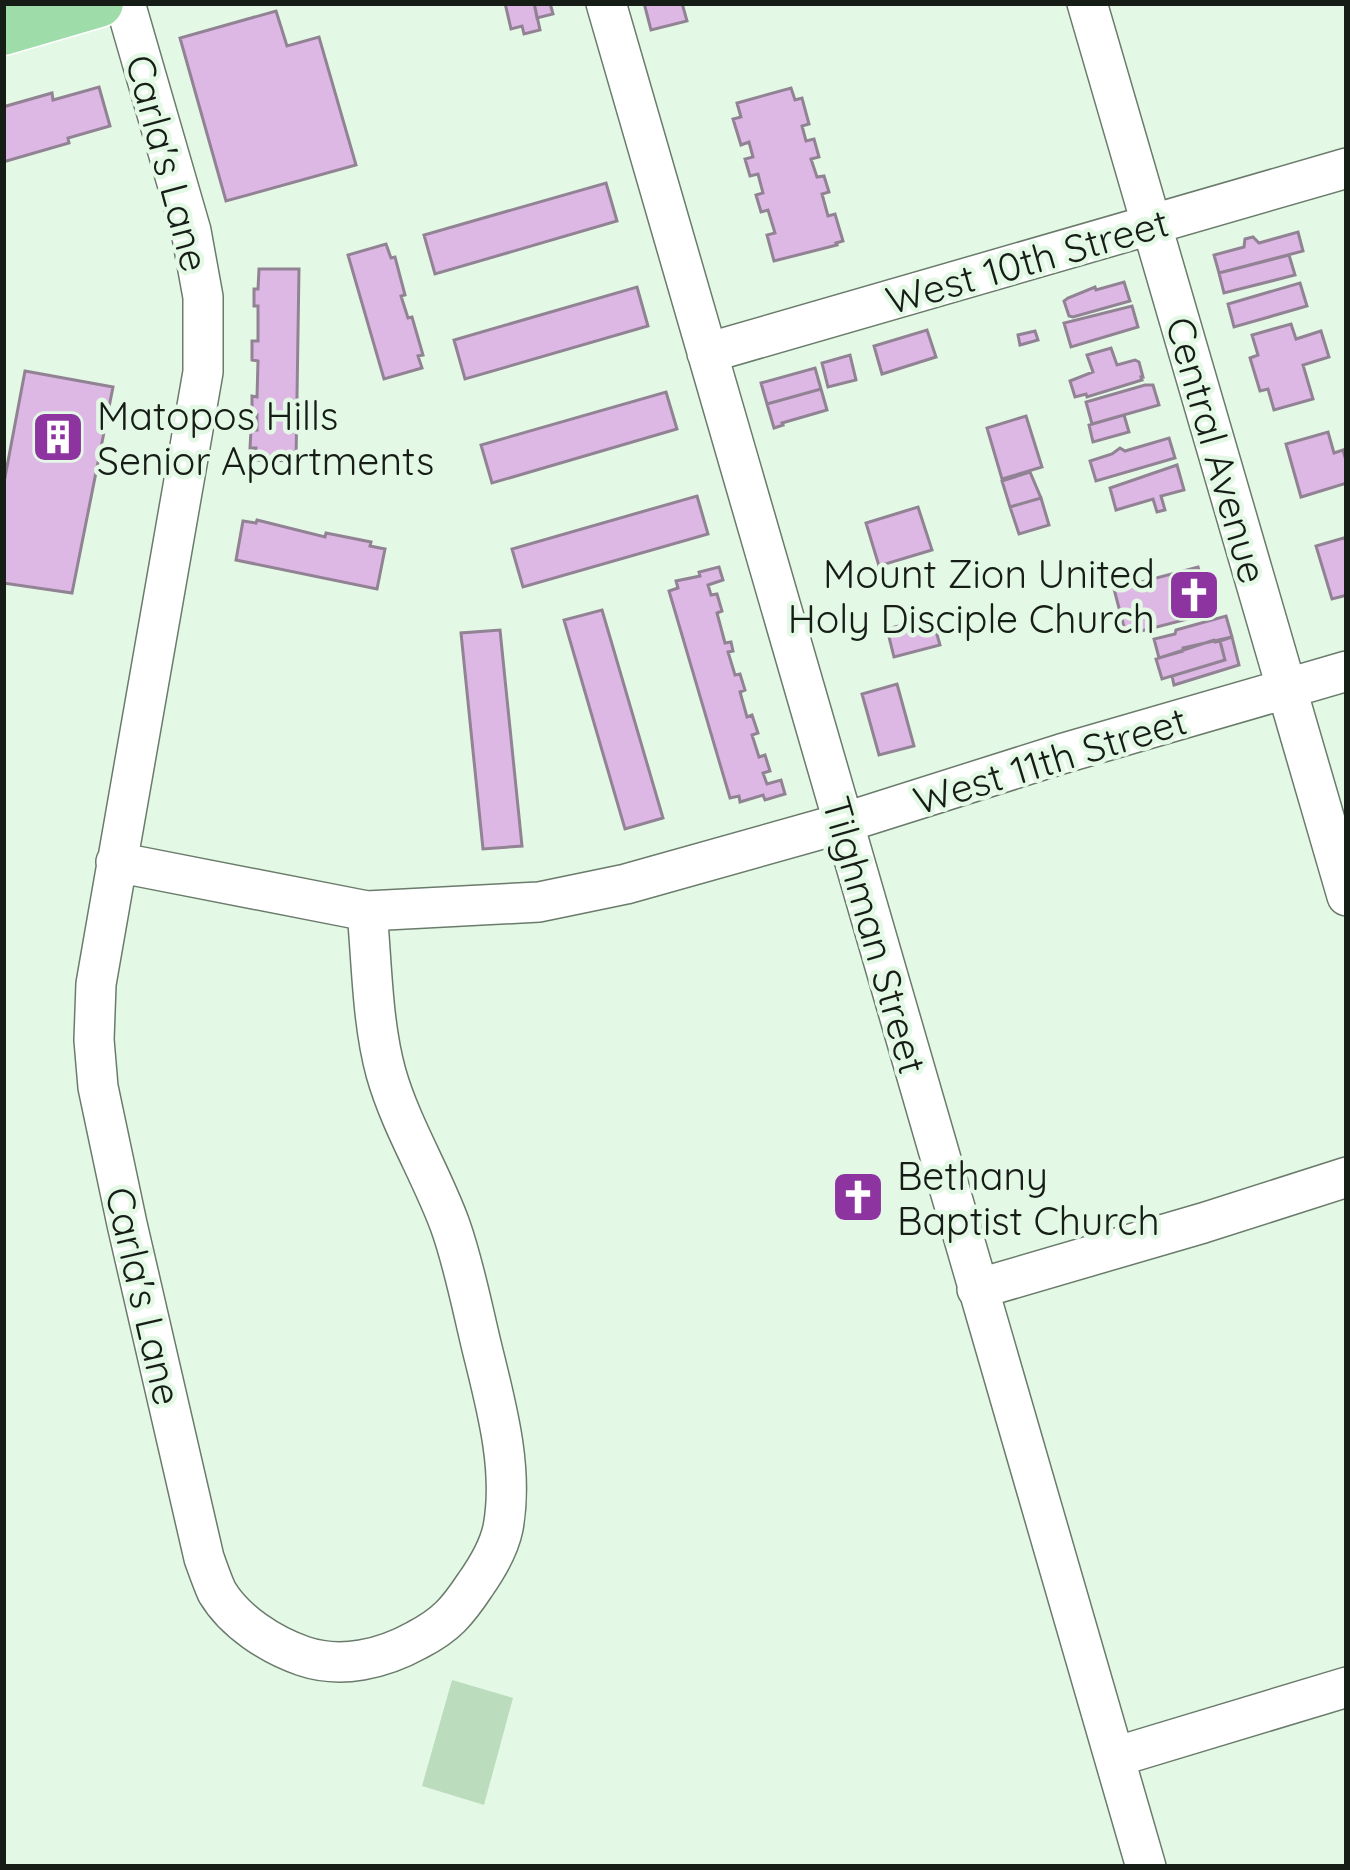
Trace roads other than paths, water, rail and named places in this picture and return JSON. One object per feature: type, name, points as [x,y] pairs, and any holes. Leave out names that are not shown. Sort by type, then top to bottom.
[{"type":"main road","points":[[3,31],[99,3]]},
{"type":"street","name":"Carla's Lane","points":[[125,3],[191,231],[203,297],[202,372],[96,984],[98,1088],[204,1558],[218,1593],[242,1622],[281,1648],[342,1663],[375,1658],[408,1645],[441,1627],[464,1602],[487,1568],[502,1532],[507,1477],[492,1387],[450,1224],[386,1072],[367,910]]},
{"type":"street","name":"Tilghman Street","points":[[606,3],[1146,1867]]},
{"type":"street","name":"Central Avenue","points":[[1088,3],[1347,896]]},
{"type":"street","name":"West 10th Street","points":[[707,353],[1347,168]]},
{"type":"street","name":"West 11th Street","points":[[116,862],[367,910],[539,902],[626,884],[843,824],[1060,754],[1347,671]]},
{"type":"street","points":[[977,1289],[1347,1177]]},
{"type":"street","points":[[1115,1757],[1347,1687]]},
{"type":"place","name":"Matopos Hills Senior Apartments","points":[[58,437]]},
{"type":"place","name":"Mount Zion United Holy Disciple Church","points":[[1194,595]]},
{"type":"place","name":"Bethany Baptist Church","points":[[858,1197]]}]
